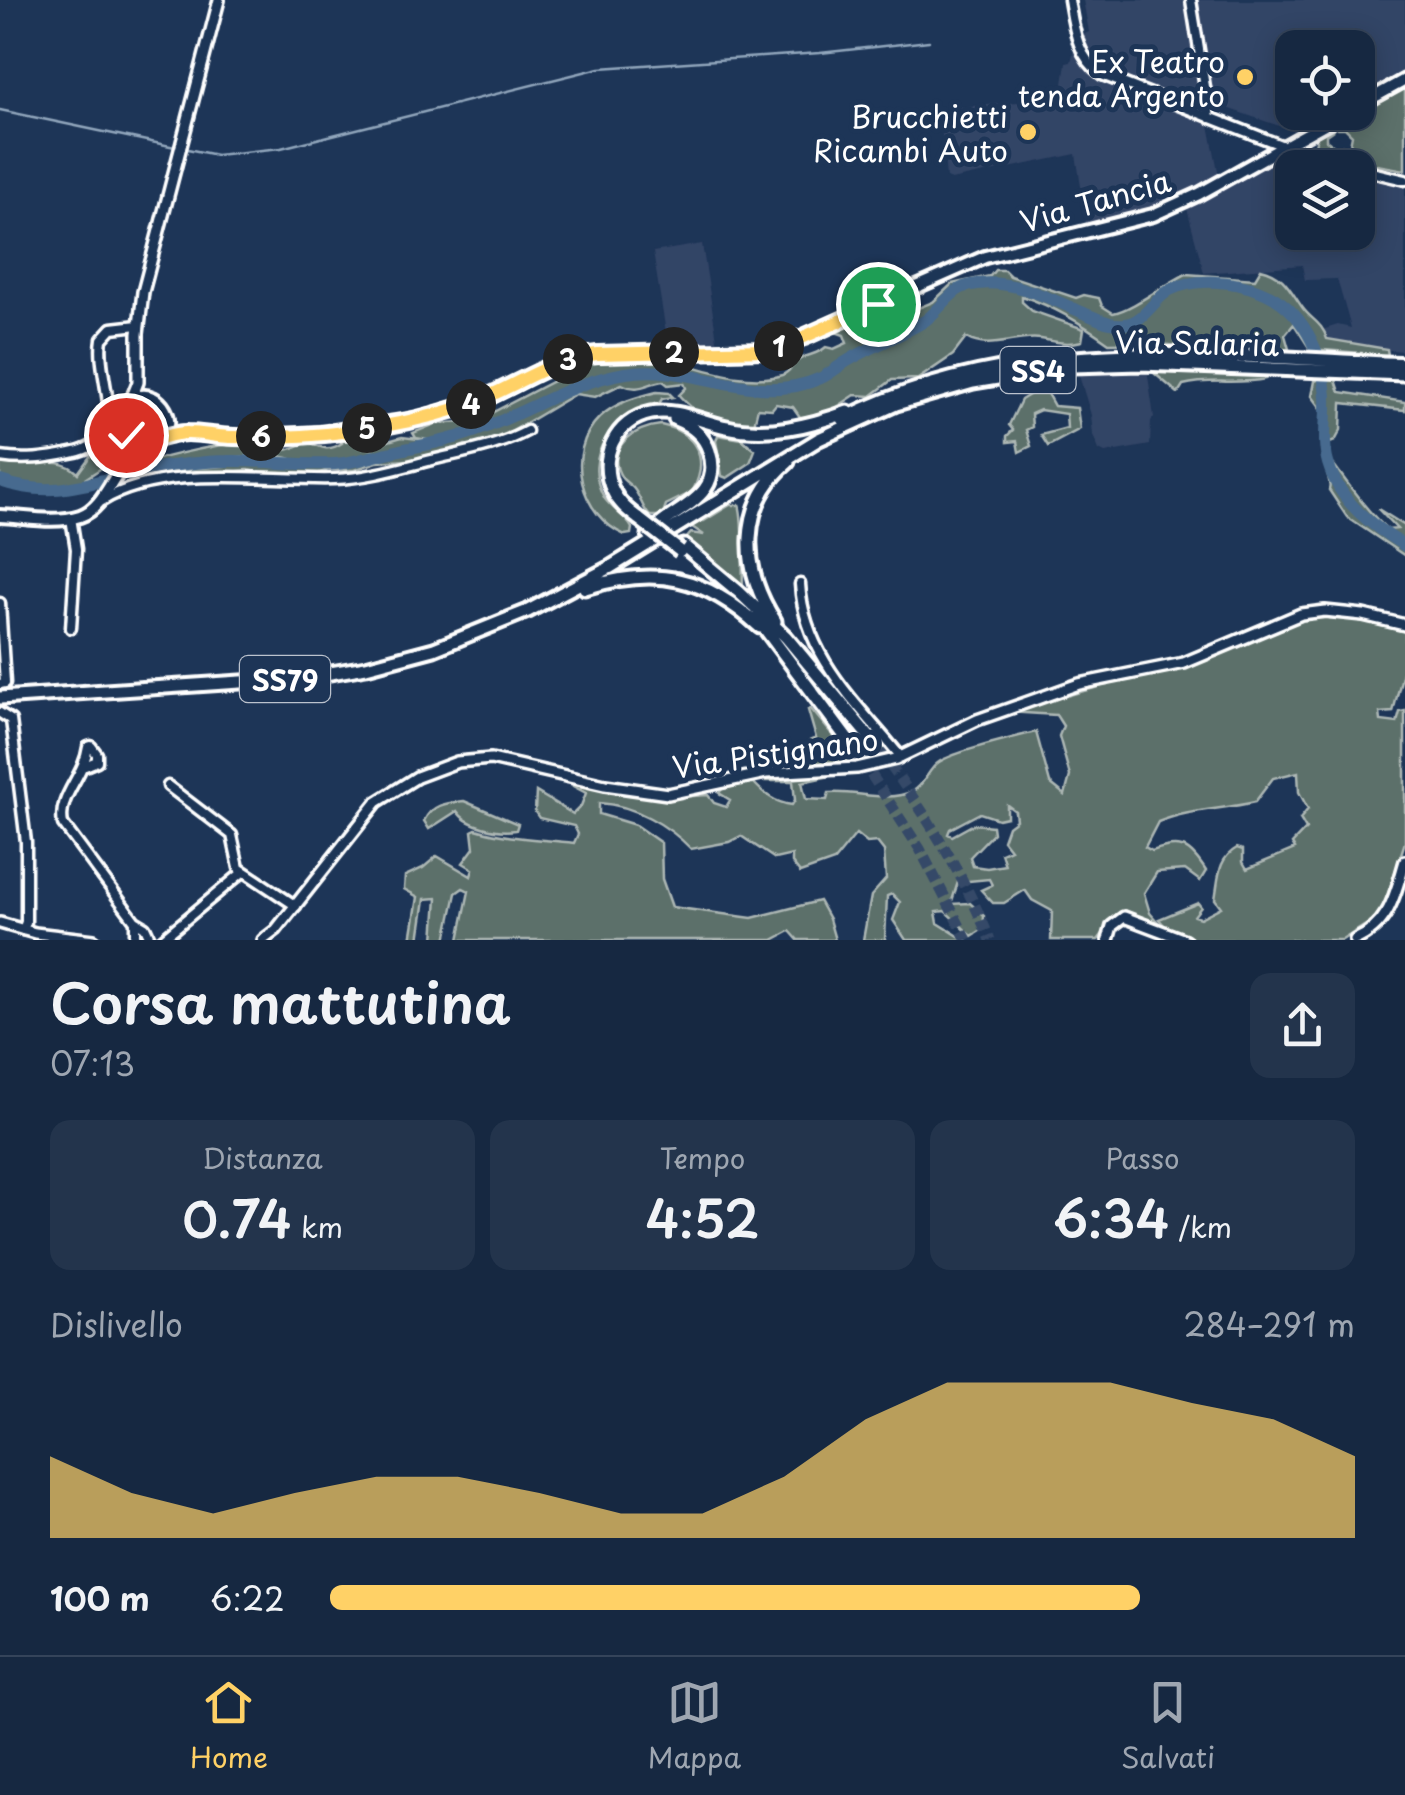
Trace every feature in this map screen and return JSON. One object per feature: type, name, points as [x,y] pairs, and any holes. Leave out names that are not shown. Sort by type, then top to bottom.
[{"type":"highway","name":"Via Salaria","points":[[871,404],[970,372],[1072,356],[1138,354],[1405,374]]},
{"type":"highway","name":"Via Salaria","points":[[819,439],[896,404],[1022,372],[1141,364],[1268,363]]},
{"type":"highway","name":"Via Salaria","points":[[1351,367],[1405,364]]},
{"type":"highway","name":"SS4","points":[[642,517],[614,492],[607,466],[616,436],[637,418],[668,412],[737,429],[770,430],[818,422],[871,404]]},
{"type":"highway","name":"SS79","points":[[581,583],[811,436],[871,404]]},
{"type":"highway","points":[[646,538],[654,528],[698,499],[710,478],[707,445],[694,429],[676,420],[656,418],[627,431],[612,463],[616,484],[642,517],[682,549],[739,592],[781,640]]},
{"type":"highway","name":"SS4","points":[[819,439],[778,470],[763,493],[750,525],[748,557],[753,580],[781,640],[852,747]]},
{"type":"highway","name":"SS79","points":[[0,698],[301,678],[366,667],[434,649],[557,597],[819,439]]},
{"type":"highway","points":[[557,597],[622,578],[680,580],[726,599],[781,640]]},
{"type":"highway","name":"SS4","points":[[781,640],[870,738]]},
{"type":"main road","points":[[1375,97],[1405,80]]},
{"type":"main road","name":"Via Tancia","points":[[154,440],[178,433],[238,437],[321,434],[417,419],[488,398],[564,360],[585,355],[765,350],[804,337],[959,267],[1153,215],[1314,130]]},
{"type":"main road","points":[[124,460],[124,414],[130,402],[144,396],[159,400],[184,428],[199,434]]},
{"type":"main road","points":[[0,516],[72,518],[86,513],[124,460],[168,426],[168,412]]},
{"type":"main road","points":[[125,428],[135,439],[154,440]]},
{"type":"street","points":[[130,402],[137,389],[138,325],[144,292],[220,0]]},
{"type":"street","points":[[1069,0],[1078,44],[1092,68],[1111,80],[1297,150]]},
{"type":"street","points":[[1192,0],[1210,118]]},
{"type":"street","points":[[1375,173],[1405,180]]},
{"type":"street","points":[[0,457],[33,460],[84,450],[100,442],[108,422],[100,355],[102,339],[112,328],[138,325]]},
{"type":"street","points":[[139,371],[145,387],[159,400]]},
{"type":"street","points":[[98,500],[151,482],[269,477],[340,479],[376,474],[488,448],[527,431]]},
{"type":"street","points":[[71,628],[76,549],[72,518]]},
{"type":"street","points":[[800,584],[810,637],[826,666],[901,757]]},
{"type":"street","points":[[0,603],[4,683],[0,684]]},
{"type":"street","name":"Via Pistignano","points":[[263,940],[296,906],[377,802],[416,777],[457,762],[491,759],[668,794],[766,773],[858,768],[901,757],[1010,707],[1079,684],[1184,663],[1301,614],[1325,611],[1363,615],[1405,625]]},
{"type":"street","points":[[0,713],[11,720],[26,842],[23,930]]},
{"type":"street","points":[[85,766],[61,806],[63,824],[152,940]]},
{"type":"street","points":[[168,786],[232,834],[234,852],[243,872],[296,906]]},
{"type":"street","points":[[224,841],[234,852]]},
{"type":"street","points":[[1355,940],[1374,930],[1387,914],[1405,861]]},
{"type":"street","points":[[161,940],[243,872]]},
{"type":"street","points":[[1108,940],[1112,926],[1124,918],[1185,940]]},
{"type":"street","points":[[134,940],[135,921]]},
{"type":"street","points":[[0,923],[94,940]]},
{"type":"shaded area","points":[[1083,0],[1184,0],[1203,109],[1101,67],[1082,35],[1089,32]]},
{"type":"shaded area","points":[[1198,0],[1405,0],[1405,74],[1375,91],[1375,30],[1275,30],[1275,124],[1215,104]]},
{"type":"shaded area","points":[[1074,50],[1087,71],[1101,83],[1209,125],[1219,176],[1182,199],[1087,226],[1076,154],[946,178],[940,109],[1061,98],[1066,63],[1071,62]]},
{"type":"shaded area","points":[[1275,160],[1275,250],[1375,250],[1375,178],[1405,184],[1405,351],[1330,346],[1322,330],[1338,325],[1351,328],[1337,279],[1305,280],[1302,265],[1204,273],[1187,208]]},
{"type":"shaded area","points":[[702,244],[718,346],[668,345],[653,252]]},
{"type":"shaded area","points":[[1147,369],[1154,417],[1150,445],[1105,453],[1099,450],[1078,372]]},
{"type":"green space","points":[[1405,86],[1405,170],[1375,165],[1375,150],[1322,150],[1315,146],[1317,135],[1325,130],[1333,130],[1326,140],[1335,147],[1350,145],[1352,135],[1347,130],[1375,130],[1375,102]]},
{"type":"green space","points":[[1261,269],[1286,284],[1327,339],[1387,349],[1388,355],[1310,349],[1294,324],[1285,335],[1289,349],[1245,351],[1109,343],[1067,316],[1022,296],[1022,302],[1032,311],[1084,329],[1082,341],[1032,338],[984,344],[966,338],[953,355],[918,379],[892,380],[871,396],[855,395],[822,417],[800,417],[793,407],[776,404],[772,409],[758,408],[754,424],[722,422],[712,415],[698,415],[679,395],[686,388],[684,383],[668,385],[663,381],[638,388],[622,384],[595,397],[575,394],[506,435],[499,448],[465,445],[440,458],[377,462],[354,470],[328,470],[314,475],[289,472],[282,476],[248,470],[168,479],[163,471],[249,464],[292,468],[302,465],[270,455],[142,465],[176,454],[237,443],[283,450],[307,441],[329,448],[342,443],[338,437],[384,435],[357,442],[358,446],[372,449],[402,437],[428,440],[416,438],[413,433],[435,424],[476,421],[557,379],[564,369],[572,371],[592,360],[656,357],[736,377],[782,375],[802,358],[847,343],[844,335],[830,330],[834,324],[867,329],[933,302],[952,284],[990,276],[995,270],[1076,298],[1099,298],[1102,306],[1113,313],[1186,274],[1255,279]]},
{"type":"green space","points":[[1154,373],[1262,375],[1265,379],[1193,383],[1183,385],[1178,393]]},
{"type":"green space","points":[[1326,376],[1336,380],[1340,392],[1405,402],[1405,410],[1342,403],[1341,430],[1330,443],[1325,435],[1329,419],[1312,396],[1315,381]]},
{"type":"green space","points":[[1037,390],[1045,390],[1054,406],[1077,408],[1080,429],[1048,446],[1041,435],[1067,428],[1066,414],[1040,410],[1031,414],[1032,427],[1026,430],[1031,446],[1019,452],[1017,441],[1007,442],[1013,430],[1009,425],[1021,400]]},
{"type":"green space","points":[[657,392],[673,397],[628,416],[606,438],[599,452],[598,483],[605,499],[632,528],[631,534],[625,535],[597,514],[588,499],[580,465],[582,448],[589,432],[606,412]]},
{"type":"green space","points":[[661,425],[691,441],[700,458],[700,469],[692,492],[666,505],[662,516],[650,516],[634,489],[622,478],[616,457],[632,435]]},
{"type":"green space","points":[[718,435],[742,439],[755,450],[750,463],[727,478],[722,476]]},
{"type":"green space","points":[[99,453],[100,469],[77,484],[36,486],[0,479],[0,460],[51,462],[78,473],[91,455]]},
{"type":"green space","points":[[1334,465],[1388,530],[1397,529],[1378,509],[1405,526],[1405,556],[1347,517],[1329,490],[1327,466]]},
{"type":"green space","points":[[730,505],[739,505],[741,511],[743,585],[685,540],[691,533],[704,535],[692,527],[696,521],[704,521]]},
{"type":"green space","points":[[1325,614],[1405,630],[1405,664],[1393,712],[1380,713],[1381,721],[1397,723],[1400,712],[1405,711],[1405,842],[1381,915],[1342,940],[1190,940],[1169,931],[1159,919],[1198,903],[1201,907],[1194,916],[1200,918],[1221,907],[1215,899],[1220,870],[1237,848],[1243,850],[1247,869],[1295,849],[1292,844],[1306,829],[1300,819],[1308,809],[1299,792],[1298,772],[1273,778],[1255,802],[1158,822],[1145,847],[1152,851],[1170,846],[1184,848],[1206,871],[1200,881],[1185,870],[1157,872],[1144,893],[1150,913],[1163,928],[1127,912],[1119,913],[1098,940],[1051,940],[1052,911],[1032,900],[1025,890],[1004,903],[993,903],[981,890],[992,885],[989,879],[958,882],[951,904],[970,903],[984,916],[983,929],[972,936],[945,911],[936,912],[938,923],[965,940],[906,940],[893,920],[900,902],[892,894],[887,896],[885,940],[863,940],[871,896],[886,879],[884,851],[877,842],[867,843],[856,834],[834,861],[800,873],[792,863],[792,855],[775,859],[741,836],[691,849],[650,818],[599,803],[599,814],[635,825],[661,843],[662,879],[672,907],[752,918],[819,901],[835,940],[798,940],[790,931],[773,940],[459,940],[469,891],[463,888],[456,893],[446,940],[434,940],[437,898],[425,899],[419,940],[411,940],[418,897],[404,889],[405,876],[437,856],[471,876],[473,869],[463,863],[474,848],[472,831],[574,843],[578,834],[574,826],[539,818],[535,812],[536,792],[573,814],[586,793],[573,786],[574,781],[641,794],[708,795],[714,803],[726,807],[730,800],[719,793],[722,789],[753,782],[770,797],[792,805],[793,781],[767,781],[773,775],[828,773],[826,777],[802,782],[806,799],[827,800],[829,793],[902,795],[917,788],[935,765],[947,758],[1036,732],[1050,783],[1065,795],[1070,776],[1059,736],[1063,726],[1056,715],[1008,712],[1127,679],[1186,668],[1302,618]],"holes":[[[1007,805],[1015,811],[1016,820],[1008,826],[1003,840],[1010,849],[1001,853],[1005,865],[973,866],[970,857],[993,833],[992,826],[974,824],[952,836],[948,834],[950,829],[980,813],[998,819],[1007,817]]]},
{"type":"green space","points":[[808,710],[845,750],[858,740],[870,741],[873,736],[854,712],[863,712],[892,754],[883,756],[878,741],[857,751],[849,761],[810,763],[809,741],[816,738]]},
{"type":"green space","points":[[464,801],[518,824],[516,830],[483,827],[467,821],[457,811],[429,829],[424,821],[431,811]]},
{"type":"waterway","points":[[183,148],[216,155],[281,148],[600,68],[820,53],[929,41]]},
{"type":"waterway","points":[[0,110],[175,147]]},
{"type":"waterway","points":[[0,481],[24,487],[66,488],[147,469],[206,462],[349,462],[464,435],[584,384],[626,373],[675,373],[748,387],[796,386],[821,378],[923,322],[967,286],[1013,286],[1105,322],[1120,324],[1138,319],[1170,290],[1191,283],[1215,282],[1260,291],[1275,298],[1299,320],[1315,349],[1324,381],[1325,447],[1333,477],[1359,512],[1405,546]]},
{"type":"tunnel","points":[[870,738],[937,835],[990,940]]},
{"type":"tunnel","points":[[853,747],[920,849],[967,940]]},
{"type":"place","name":"Ex Teatro tenda Argento","points":[[1245,77]]},
{"type":"place","name":"Brucchietti Ricambi Auto","points":[[1028,132]]},
{"type":"route","points":[[126,435],[125,428],[135,439],[149,442],[178,433],[238,437],[321,434],[417,419],[488,398],[575,357],[765,350],[878,304]]}]
